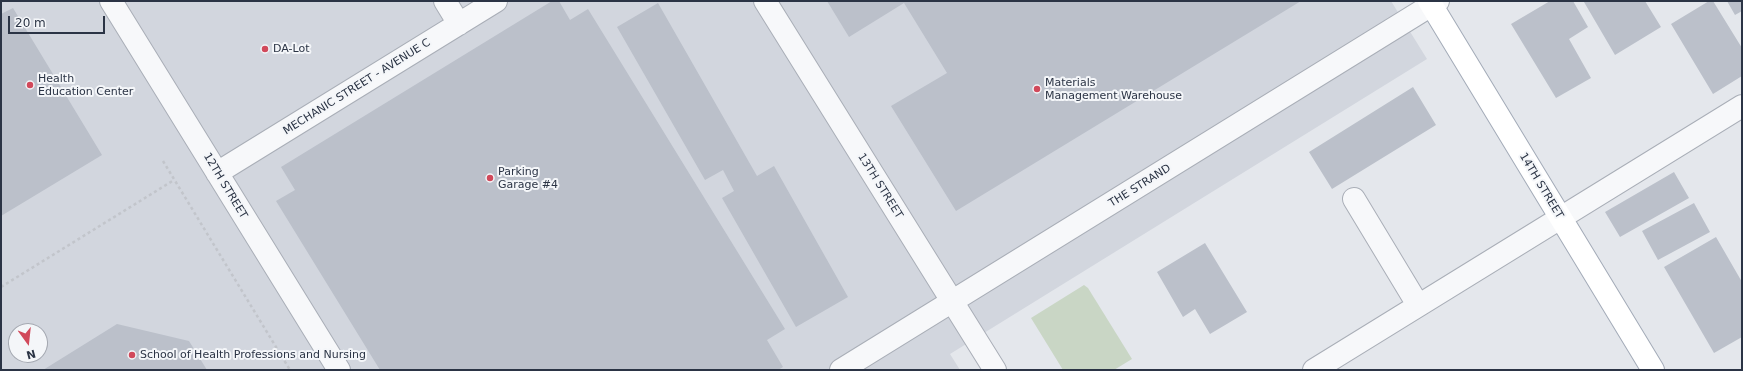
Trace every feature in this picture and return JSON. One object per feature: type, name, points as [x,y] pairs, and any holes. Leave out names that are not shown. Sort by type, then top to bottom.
[{"type":"main road","name":"14TH STREET","points":[[1433,2],[1560,218],[1653,370]]},
{"type":"street","name":"12TH STREET","points":[[111,1],[338,370]]},
{"type":"street","points":[[444,1],[459,24]]},
{"type":"street","name":"MECHANIC STREET - AVENUE C","points":[[217,173],[496,1]]},
{"type":"street","name":"13TH STREET","points":[[765,1],[995,370]]},
{"type":"street","name":"THE STRAND","points":[[842,370],[1433,2]]},
{"type":"street","points":[[1314,370],[1742,106]]},
{"type":"street","points":[[1354,199],[1418,305]]},
{"type":"path","points":[[163,161],[290,370]]},
{"type":"path","points":[[1,287],[174,180]]},
{"type":"shaded area","points":[[1,1],[1391,1],[1427,59],[950,354],[960,370],[1,370]]},
{"type":"green space","points":[[1084,285],[1088,288],[1132,359],[1114,370],[1063,370],[1031,318]]},
{"type":"building","name":"Parking Garage #4","points":[[552,1],[559,1],[570,20],[588,9],[785,329],[767,340],[783,367],[778,370],[380,370],[276,201],[295,190],[281,167]]},
{"type":"building","name":"Materials Management Warehouse","points":[[827,1],[1301,1],[956,211],[891,106],[947,73],[904,3],[849,37]]},
{"type":"building","points":[[1550,1],[1573,1],[1588,27],[1569,39],[1591,78],[1556,98],[1511,24]]},
{"type":"building","points":[[1645,1],[1661,27],[1615,55],[1584,2]]},
{"type":"building","points":[[1709,1],[1713,1],[1742,48],[1742,76],[1713,94],[1671,24]]},
{"type":"building","points":[[1727,1],[1742,1],[1742,11],[1735,15]]},
{"type":"building","points":[[658,3],[757,176],[774,166],[848,297],[796,327],[722,198],[734,191],[723,170],[705,180],[617,27]]},
{"type":"building","name":"Health Education Center","points":[[13,8],[102,155],[1,216],[1,14]]},
{"type":"building","points":[[1413,87],[1436,125],[1332,189],[1309,152]]},
{"type":"building","points":[[1674,172],[1689,198],[1620,237],[1605,212]]},
{"type":"building","points":[[1694,203],[1710,232],[1658,260],[1642,231]]},
{"type":"building","points":[[1716,237],[1742,282],[1742,337],[1714,353],[1664,267]]},
{"type":"building","points":[[1205,243],[1247,312],[1210,334],[1195,309],[1183,317],[1157,272]]},
{"type":"building","name":"School of Health Professions and Nursing","points":[[117,324],[189,341],[207,370],[43,370]]},
{"type":"place","name":"DA-Lot","points":[[265,49]]},
{"type":"place","name":"Health Education Center","points":[[30,85]]},
{"type":"place","name":"Materials Management Warehouse","points":[[1037,89]]},
{"type":"place","name":"Parking Garage #4","points":[[490,178]]},
{"type":"place","name":"School of Health Professions and Nursing","points":[[132,355]]}]
